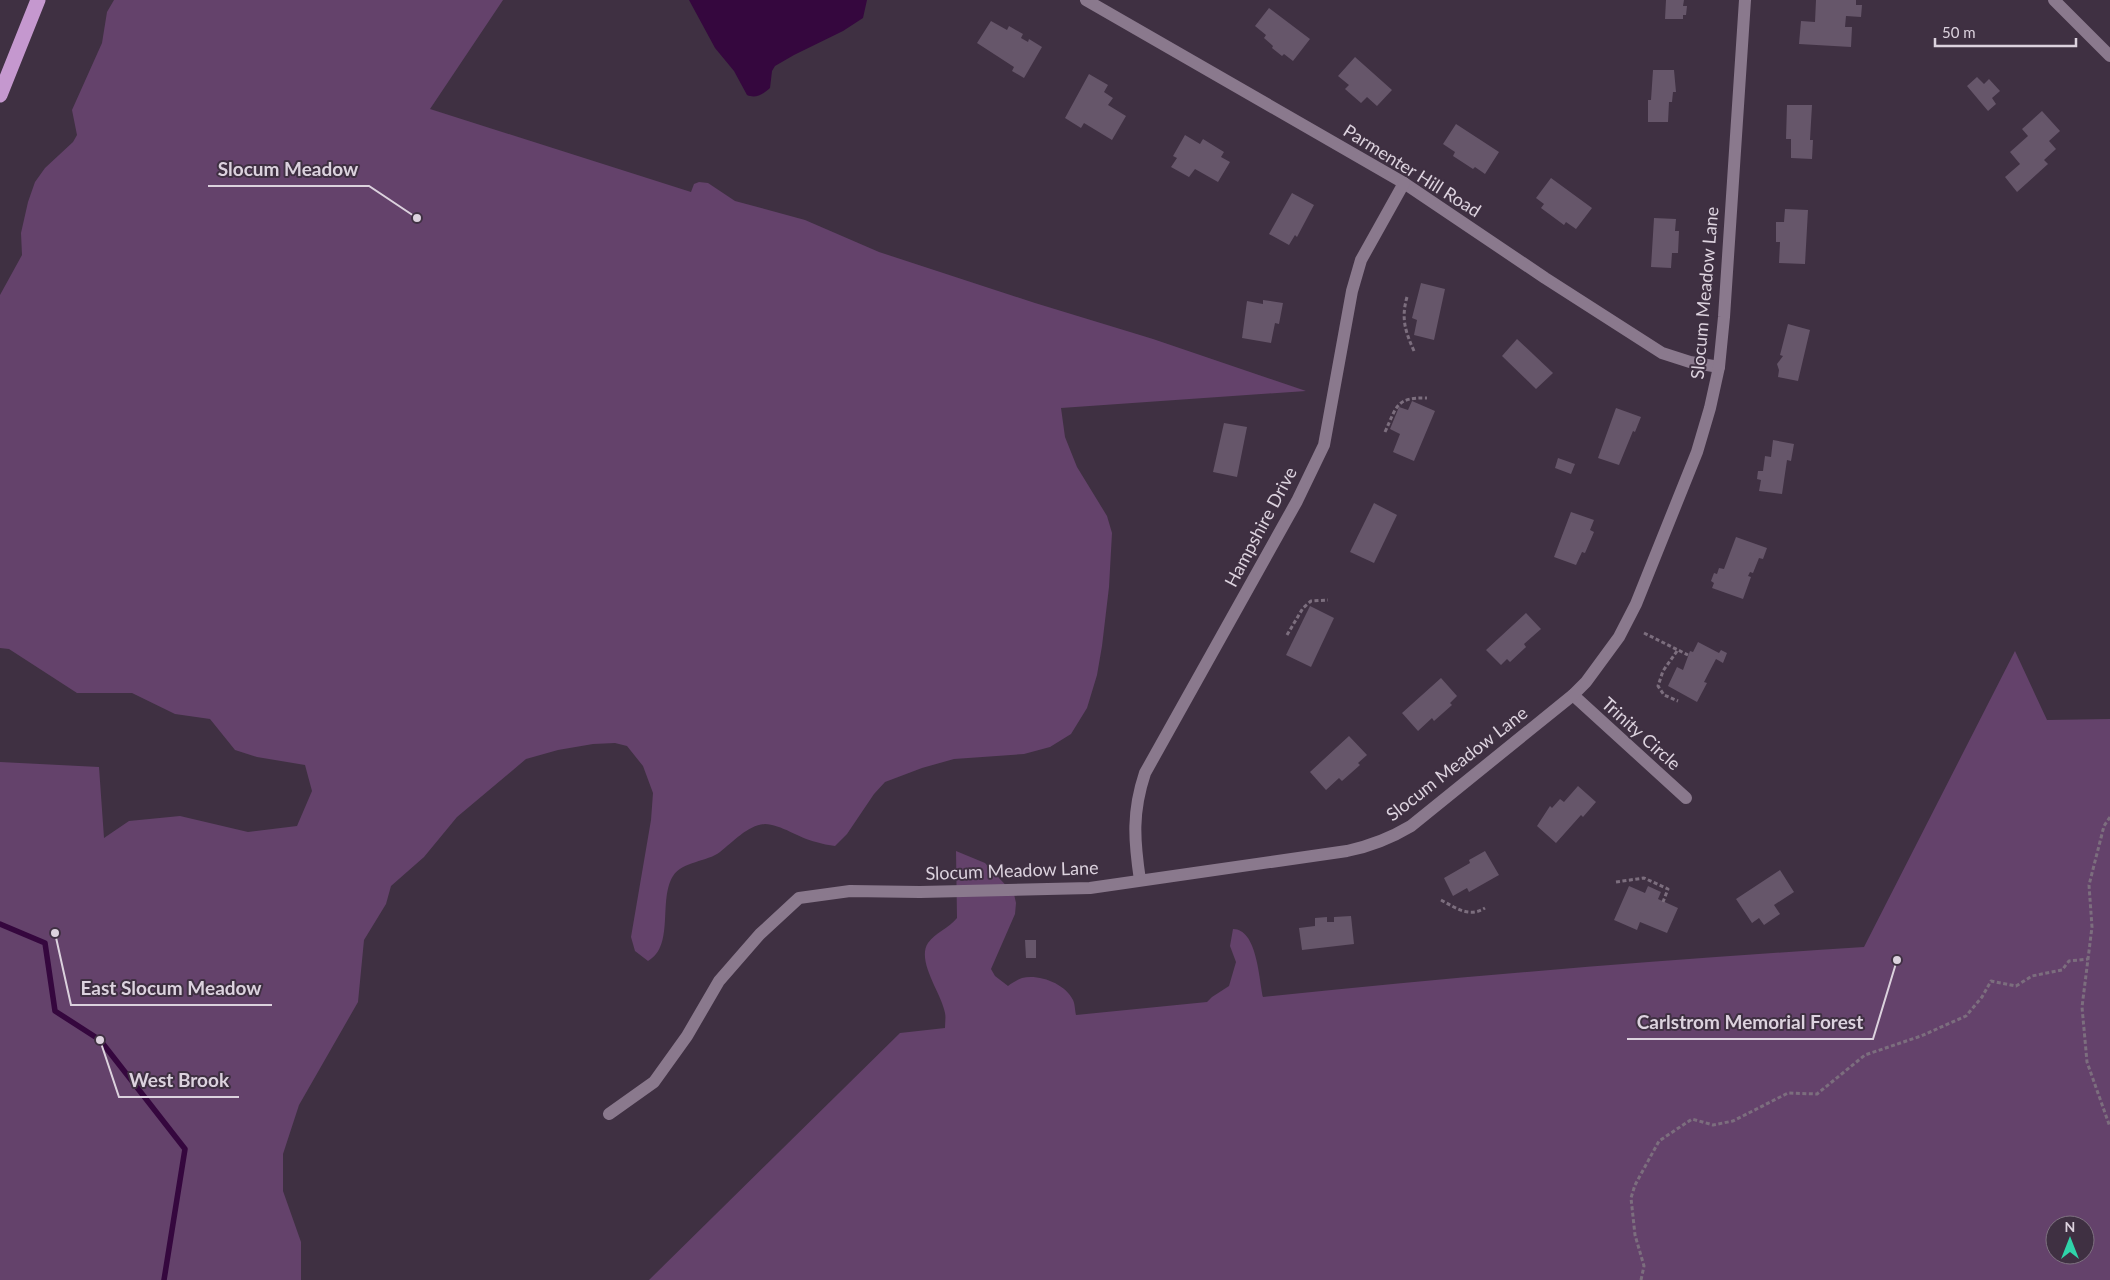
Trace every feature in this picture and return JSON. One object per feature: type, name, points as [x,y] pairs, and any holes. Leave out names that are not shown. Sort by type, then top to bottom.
[{"type":"highway","points":[[0,95],[38,0]]},
{"type":"street","name":"Parmenter Hill Road","points":[[1086,0],[1103,4],[1404,183],[1544,278],[1662,353],[1690,362],[1719,367]]},
{"type":"street","name":"Slocum Meadow Lane","points":[[610,1114],[654,1082],[687,1036],[719,981],[760,934],[799,898],[850,891],[1060,890],[1090,888],[1347,851],[1370,846],[1391,837],[1420,819],[1573,695],[1609,653],[1636,604],[1696,452],[1710,408],[1719,367],[1726,294],[1745,0]]},
{"type":"street","points":[[2054,0],[2110,56]]},
{"type":"street","name":"Hampshire Drive","points":[[1140,880],[1134,823],[1136,801],[1145,773],[1297,500],[1324,444],[1352,290],[1361,260],[1404,183]]},
{"type":"street","name":"Trinity Circle","points":[[1573,695],[1686,798]]},
{"type":"path","points":[[1407,297],[1403,320],[1405,332],[1414,351]]},
{"type":"path","points":[[1385,432],[1397,407],[1403,401],[1411,397],[1428,398]]},
{"type":"path","points":[[1287,634],[1303,608],[1311,601],[1328,600]]},
{"type":"path","points":[[1644,633],[1688,655]]},
{"type":"path","points":[[1678,650],[1663,672],[1658,686],[1664,695],[1678,701]]},
{"type":"path","points":[[2110,816],[2104,826],[2089,885],[2092,927],[2082,1007],[2087,1062],[2110,1127]]},
{"type":"path","points":[[1616,882],[1644,878],[1668,889],[1663,902]]},
{"type":"path","points":[[1441,900],[1464,912],[1477,913],[1485,908]]},
{"type":"path","points":[[1641,1280],[1644,1266],[1635,1235],[1630,1198],[1659,1141],[1692,1118],[1713,1125],[1733,1121],[1788,1092],[1817,1094],[1865,1055],[1921,1036],[1966,1016],[1982,997],[1991,981],[2016,986],[2032,976],[2062,970],[2069,961],[2088,959]]},
{"type":"shaded area","points":[[114,0],[503,0],[430,109],[691,192],[694,184],[699,182],[708,183],[735,201],[805,220],[879,252],[1153,339],[1306,391],[1061,408],[1065,437],[1077,467],[1107,516],[1112,533],[1109,587],[1097,675],[1087,708],[1071,734],[1050,747],[1024,754],[954,759],[922,768],[885,782],[874,794],[847,834],[835,846],[810,840],[771,825],[765,824],[753,827],[720,852],[683,867],[673,876],[667,897],[664,934],[661,945],[656,954],[648,961],[635,951],[631,937],[651,820],[653,793],[643,766],[627,746],[615,743],[593,744],[558,750],[526,759],[457,817],[424,857],[391,886],[386,904],[364,940],[358,1002],[299,1105],[283,1154],[283,1191],[301,1242],[301,1280],[0,1280],[0,762],[99,767],[104,838],[129,821],[180,816],[248,832],[297,826],[312,791],[305,765],[257,757],[235,750],[210,719],[175,714],[132,693],[77,693],[9,649],[0,648],[0,295],[22,255],[21,233],[35,182],[45,168],[73,142],[77,135],[72,110],[102,43],[107,12]]},
{"type":"shaded area","points":[[689,0],[867,0],[863,18],[843,31],[775,66],[772,71],[770,88],[762,94],[753,96],[747,95],[734,71],[715,48]]},
{"type":"shaded area","points":[[2015,651],[2047,720],[2110,719],[2110,1280],[649,1280],[900,1033],[945,1028],[943,1005],[927,968],[925,950],[931,939],[957,918],[956,851],[985,863],[1014,894],[1016,903],[1015,914],[991,969],[995,976],[1008,986],[1022,978],[1029,977],[1044,979],[1058,985],[1069,994],[1074,1002],[1076,1015],[1207,1002],[1229,986],[1236,962],[1230,946],[1233,929],[1241,931],[1252,946],[1256,956],[1263,997],[1413,982],[1713,957],[1864,947]]},
{"type":"building","points":[[1666,0],[1684,0],[1683,6],[1687,6],[1686,15],[1683,15],[1683,19],[1665,19]]},
{"type":"building","points":[[1816,0],[1856,0],[1856,5],[1862,5],[1861,17],[1846,16],[1845,27],[1852,27],[1851,47],[1799,44],[1801,21],[1815,22]]},
{"type":"building","points":[[1269,8],[1310,39],[1293,61],[1284,54],[1282,56],[1272,48],[1273,46],[1264,38],[1266,35],[1255,26]]},
{"type":"building","points":[[991,21],[1007,30],[1009,26],[1023,34],[1021,38],[1028,42],[1029,39],[1042,47],[1024,78],[1012,71],[1014,67],[977,43]]},
{"type":"building","points":[[1355,57],[1392,90],[1377,106],[1367,97],[1361,103],[1345,89],[1349,85],[1338,76]]},
{"type":"building","points":[[1653,70],[1674,70],[1676,92],[1673,92],[1672,102],[1669,102],[1668,122],[1648,122],[1648,100],[1651,100]]},
{"type":"building","points":[[1089,74],[1108,85],[1104,92],[1113,98],[1108,105],[1126,116],[1112,140],[1084,123],[1081,128],[1065,118]]},
{"type":"building","points":[[1977,77],[1984,84],[1989,79],[2000,91],[1992,98],[1996,104],[1988,111],[1967,86]]},
{"type":"building","points":[[1787,105],[1812,105],[1810,140],[1813,140],[1812,159],[1791,158],[1791,139],[1786,139]]},
{"type":"building","points":[[2042,111],[2060,131],[2049,141],[2056,149],[2044,160],[2048,164],[2017,192],[2005,177],[2020,164],[2010,152],[2028,136],[2022,129]]},
{"type":"building","points":[[1456,124],[1499,152],[1485,174],[1475,167],[1473,169],[1453,156],[1455,152],[1443,144]]},
{"type":"building","points":[[1185,135],[1200,144],[1203,139],[1224,152],[1221,157],[1230,162],[1218,182],[1195,169],[1189,177],[1171,167],[1177,158],[1173,156]]},
{"type":"building","points":[[1551,178],[1592,208],[1576,229],[1566,222],[1564,225],[1541,208],[1544,204],[1536,198]]},
{"type":"building","points":[[1292,193],[1314,205],[1297,237],[1295,235],[1289,245],[1269,234]]},
{"type":"building","points":[[1785,209],[1808,210],[1805,264],[1779,263],[1780,242],[1776,242],[1776,222],[1784,222]]},
{"type":"building","points":[[1654,218],[1676,219],[1675,231],[1679,231],[1678,253],[1672,253],[1671,268],[1651,267]]},
{"type":"building","points":[[1421,283],[1445,289],[1434,340],[1414,335],[1417,320],[1412,318]]},
{"type":"building","points":[[1263,300],[1283,303],[1279,324],[1275,323],[1271,343],[1242,338],[1247,301],[1263,304]]},
{"type":"building","points":[[1788,324],[1810,330],[1798,381],[1778,377],[1779,370],[1777,364],[1783,356],[1780,355]]},
{"type":"building","points":[[1517,339],[1553,373],[1536,389],[1502,356]]},
{"type":"building","points":[[1412,401],[1435,411],[1414,461],[1393,452],[1400,434],[1390,429],[1399,407],[1408,410]]},
{"type":"building","points":[[1616,408],[1641,417],[1619,465],[1598,458]]},
{"type":"building","points":[[1224,423],[1247,427],[1237,477],[1213,472]]},
{"type":"building","points":[[1773,440],[1794,444],[1791,461],[1787,460],[1782,494],[1759,491],[1761,480],[1757,479],[1758,471],[1763,471],[1765,456],[1771,457]]},
{"type":"building","points":[[1558,458],[1575,464],[1571,474],[1555,468]]},
{"type":"building","points":[[1374,503],[1397,515],[1374,563],[1350,552]]},
{"type":"building","points":[[1571,512],[1594,520],[1590,530],[1594,532],[1585,553],[1582,552],[1576,565],[1554,557]]},
{"type":"building","points":[[1736,537],[1767,548],[1763,559],[1759,558],[1753,573],[1750,572],[1748,576],[1751,577],[1743,599],[1712,588],[1714,583],[1711,581],[1714,573],[1717,574],[1719,568],[1724,569]]},
{"type":"building","points":[[1310,606],[1334,618],[1311,667],[1286,655]]},
{"type":"building","points":[[1526,613],[1541,629],[1524,644],[1526,647],[1510,662],[1507,659],[1501,665],[1486,650]]},
{"type":"building","points":[[1698,642],[1719,653],[1721,650],[1727,653],[1723,663],[1716,659],[1704,682],[1707,683],[1697,702],[1668,686],[1677,667],[1683,670],[1690,651],[1693,652]]},
{"type":"building","points":[[1441,678],[1457,696],[1450,703],[1452,705],[1434,721],[1432,718],[1418,731],[1402,713]]},
{"type":"building","points":[[1349,736],[1367,755],[1358,763],[1360,765],[1342,781],[1339,778],[1326,790],[1310,772]]},
{"type":"building","points":[[1578,786],[1596,802],[1583,817],[1581,815],[1556,843],[1537,826],[1550,806],[1552,808],[1560,799],[1564,802]]},
{"type":"building","points":[[1485,851],[1499,875],[1469,892],[1467,888],[1453,896],[1444,878],[1470,863],[1469,860]]},
{"type":"building","points":[[1780,870],[1794,892],[1774,905],[1780,914],[1764,925],[1759,918],[1752,923],[1736,899]]},
{"type":"building","points":[[1629,886],[1645,893],[1648,886],[1661,892],[1658,899],[1678,908],[1667,933],[1640,922],[1637,930],[1614,920]]},
{"type":"building","points":[[1351,916],[1354,944],[1302,950],[1299,928],[1315,926],[1315,918],[1327,917],[1327,922],[1334,922],[1334,917]]},
{"type":"building","points":[[1025,940],[1036,940],[1036,958],[1026,958]]},
{"type":"waterway","points":[[0,924],[45,943],[55,1011],[100,1040],[185,1149],[164,1280]]},
{"type":"place","name":"Slocum Meadow","points":[[417,218]]},
{"type":"place","name":"East Slocum Meadow","points":[[55,933]]},
{"type":"place","name":"Carlstrom Memorial Forest","points":[[1897,960]]},
{"type":"place","name":"West Brook","points":[[100,1040]]}]
